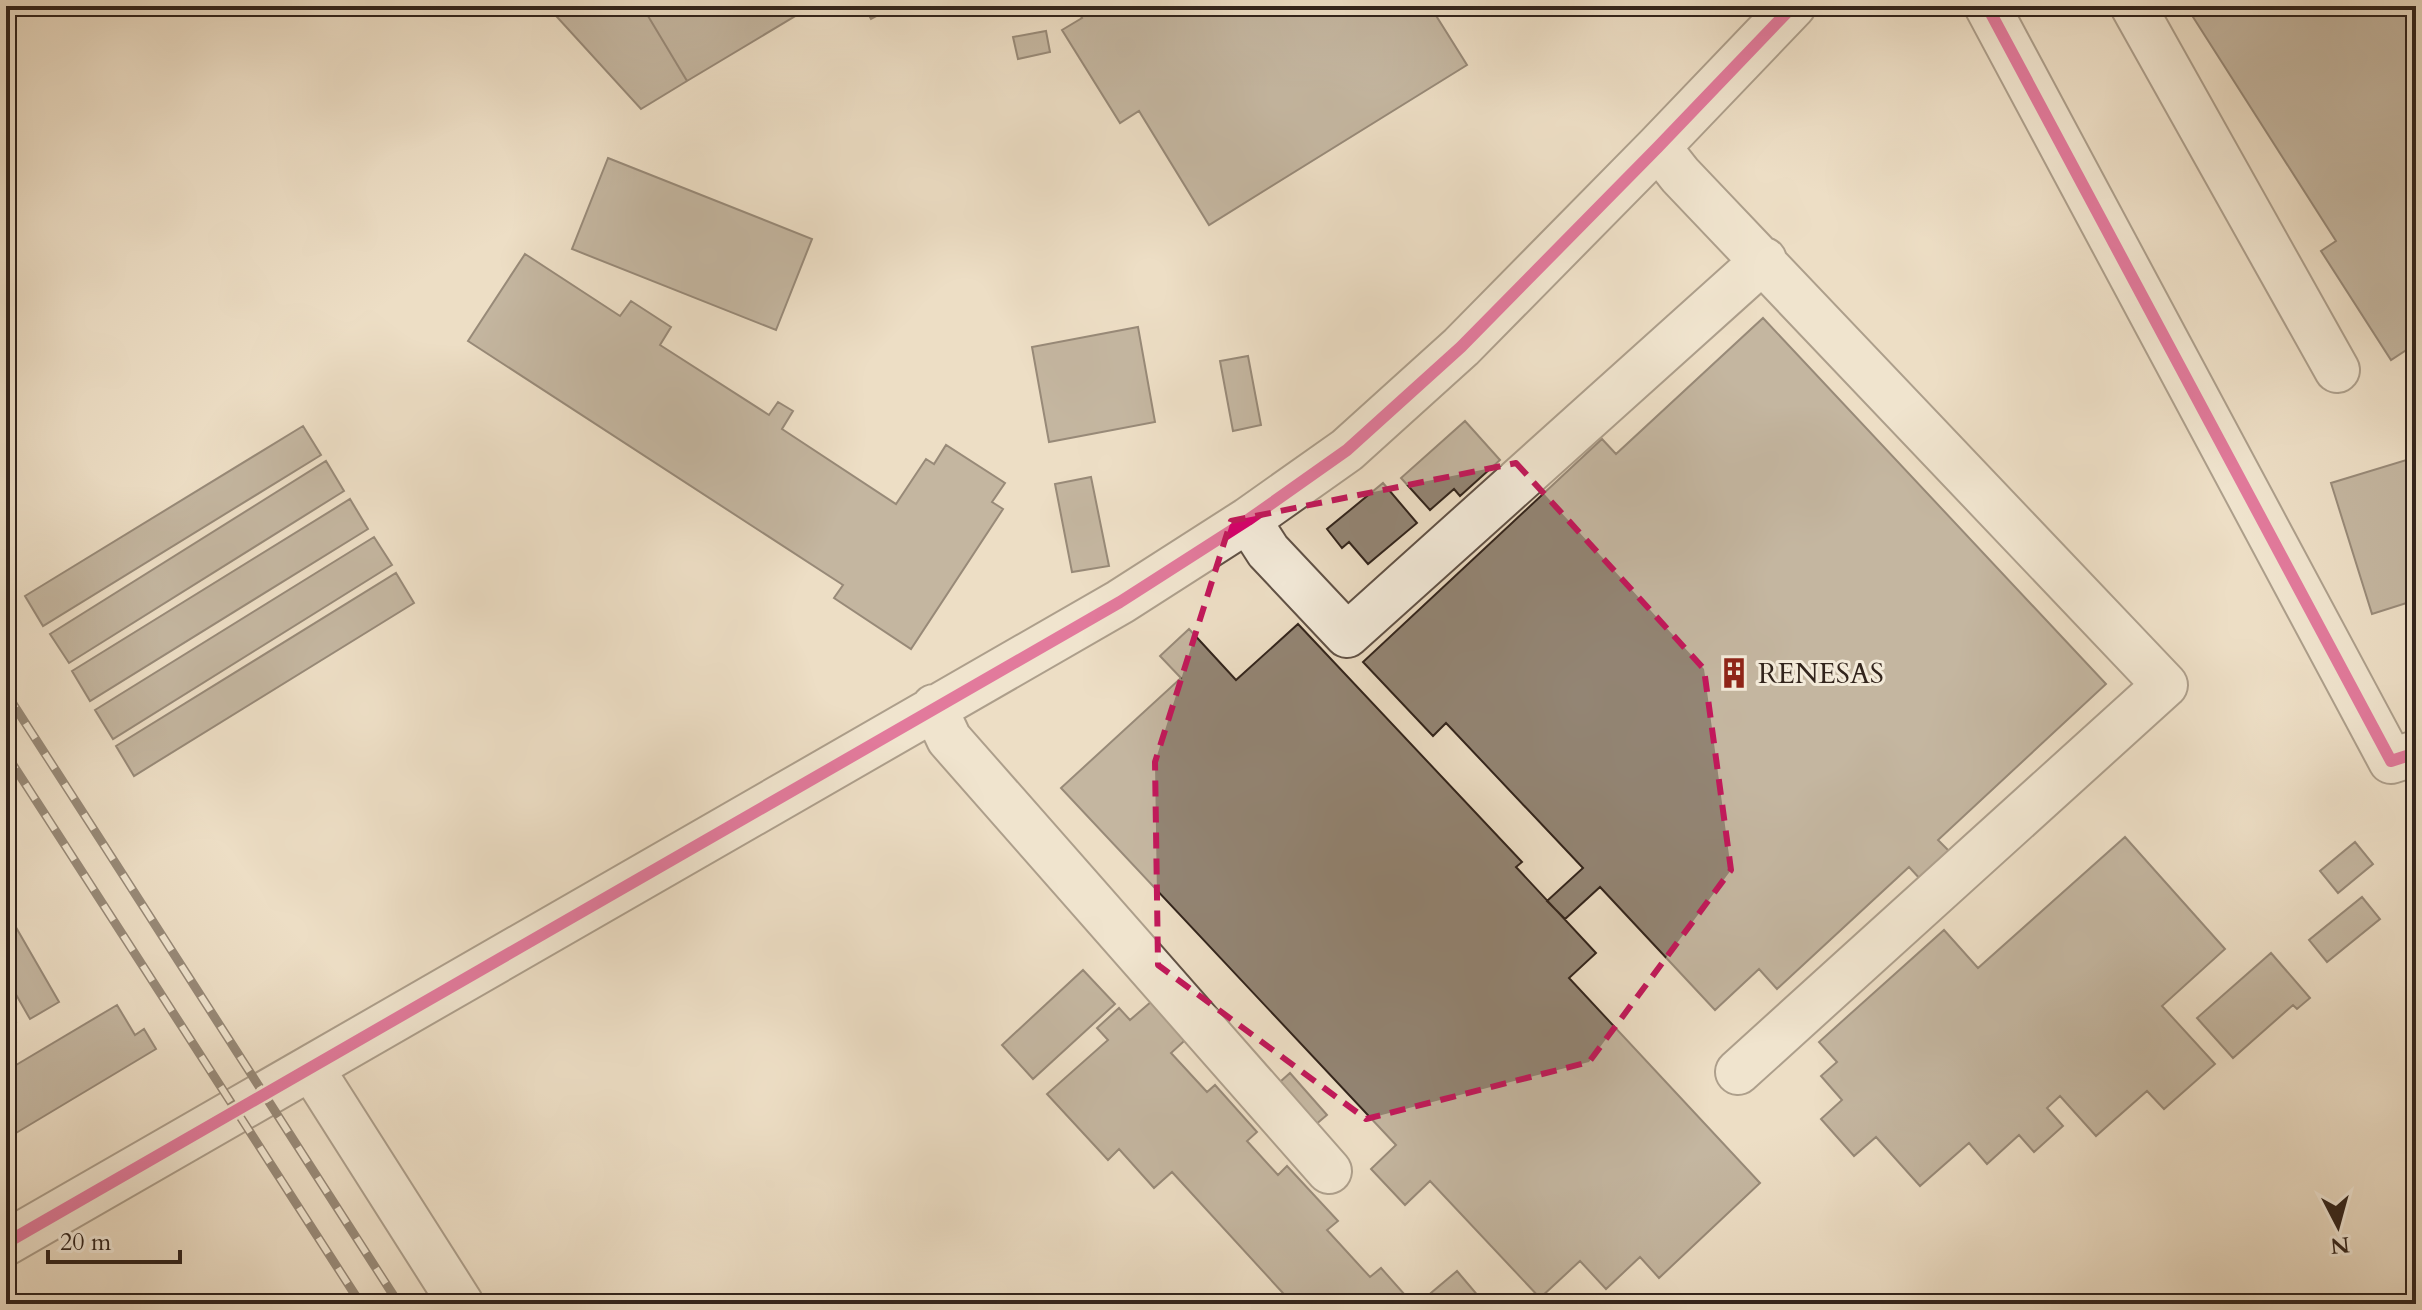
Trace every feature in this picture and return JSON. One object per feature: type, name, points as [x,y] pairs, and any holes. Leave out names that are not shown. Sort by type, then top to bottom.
[{"type":"street","points":[[6,1243],[1120,602],[1248,520],[1347,450],[1461,347],[1793,6]]},
{"type":"street","points":[[1987,6],[2391,761],[2416,753]]},
{"type":"street","points":[[2133,6],[2337,370]]},
{"type":"street","points":[[1658,147],[1680,175],[2165,685],[1738,1072]]},
{"type":"street","points":[[1248,520],[1268,551],[1347,635],[1764,260]]},
{"type":"street","points":[[934,707],[949,739],[1329,1171]]},
{"type":"street","points":[[311,1068],[461,1304]]},
{"type":"highlighted area","points":[[1516,463],[1704,669],[1731,870],[1589,1062],[1366,1119],[1158,965],[1155,762],[1231,521]]},
{"type":"building","points":[[547,6],[642,6],[687,81],[641,109]]},
{"type":"building","points":[[642,6],[812,6],[687,81]]},
{"type":"building","points":[[864,6],[895,6],[871,19]]},
{"type":"building","points":[[1074,6],[1430,6],[1467,65],[1209,225],[1139,111],[1120,123],[1062,30],[1082,18]]},
{"type":"building","points":[[2186,6],[2416,6],[2416,347],[2414,345],[2391,360],[2321,251],[2336,241]]},
{"type":"building","points":[[1046,31],[1050,52],[1018,59],[1013,37]]},
{"type":"building","points":[[608,158],[812,239],[776,330],[572,249]]},
{"type":"building","points":[[525,254],[620,316],[631,301],[671,327],[660,345],[769,415],[778,402],[793,411],[782,429],[896,504],[926,459],[934,464],[946,445],[1005,483],[992,502],[1003,509],[911,649],[834,598],[843,585],[468,341]]},
{"type":"building","name":"RENESAS","points":[[1763,318],[2106,684],[1938,840],[1952,854],[1922,881],[1909,867],[1777,989],[1759,969],[1715,1010],[1600,887],[1565,919],[1547,901],[1583,868],[1446,723],[1433,736],[1363,662],[1602,439],[1616,454]]},
{"type":"building","points":[[1138,327],[1155,422],[1049,442],[1032,347]]},
{"type":"building","points":[[1248,356],[1261,425],[1233,431],[1220,361]]},
{"type":"building","points":[[1465,421],[1500,460],[1460,496],[1454,489],[1430,510],[1401,478]]},
{"type":"building","points":[[303,426],[321,455],[43,626],[25,596]]},
{"type":"building","points":[[2416,457],[2416,600],[2372,614],[2331,483]]},
{"type":"building","points":[[326,461],[344,491],[69,663],[50,634]]},
{"type":"building","points":[[1091,477],[1109,566],[1072,572],[1055,484]]},
{"type":"building","points":[[1383,483],[1417,523],[1368,564],[1349,542],[1342,548],[1327,529]]},
{"type":"building","points":[[350,499],[368,529],[90,701],[72,671]]},
{"type":"building","points":[[374,537],[392,565],[113,739],[95,710]]},
{"type":"building","points":[[396,573],[414,603],[134,776],[116,746]]},
{"type":"building","points":[[1298,624],[1522,862],[1516,867],[1596,953],[1569,978],[1760,1183],[1659,1278],[1640,1257],[1606,1289],[1580,1261],[1540,1298],[1430,1181],[1405,1205],[1371,1169],[1396,1145],[1061,788],[1181,678],[1160,656],[1189,629],[1236,680]]},
{"type":"building","points":[[2125,837],[2225,949],[2162,1006],[2215,1064],[2164,1109],[2147,1091],[2096,1136],[2060,1096],[2047,1108],[2063,1126],[2034,1152],[2019,1135],[1987,1164],[1969,1143],[1920,1186],[1876,1137],[1854,1156],[1821,1119],[1842,1100],[1821,1076],[1837,1062],[1819,1042],[1944,930],[1978,968]]},
{"type":"building","points":[[2355,842],[2373,864],[2338,893],[2320,871]]},
{"type":"building","points":[[2362,897],[2380,919],[2327,962],[2309,940]]},
{"type":"building","points":[[6,910],[59,1002],[30,1019],[6,977]]},
{"type":"building","points":[[2271,953],[2310,998],[2297,1009],[2293,1005],[2233,1058],[2197,1018]]},
{"type":"building","points":[[1083,970],[1115,1004],[1033,1079],[1002,1045]]},
{"type":"building","points":[[1159,995],[1194,1032],[1171,1053],[1207,1092],[1215,1085],[1257,1132],[1247,1141],[1278,1175],[1287,1166],[1338,1221],[1327,1230],[1370,1277],[1381,1268],[1413,1304],[1293,1304],[1172,1172],[1154,1188],[1119,1149],[1108,1160],[1047,1094],[1108,1040],[1097,1028],[1119,1008],[1130,1020]]},
{"type":"building","points":[[6,1005],[16,1022],[6,1028]]},
{"type":"building","points":[[117,1005],[135,1035],[144,1029],[156,1049],[16,1133],[6,1117],[6,1071]]},
{"type":"building","points":[[1290,1073],[1327,1115],[1308,1131],[1272,1089]]},
{"type":"building","points":[[1457,1271],[1485,1304],[1440,1304],[1431,1293]]},
{"type":"railway","points":[[6,693],[399,1304]]},
{"type":"railway","points":[[6,754],[361,1304]]},
{"type":"cycle path","points":[[6,1243],[1120,602],[1248,520],[1347,450],[1461,347],[1793,6]]},
{"type":"cycle path","points":[[1987,6],[2391,761],[2416,753]]},
{"type":"place","name":"RENESAS","points":[[1734,673]]}]
